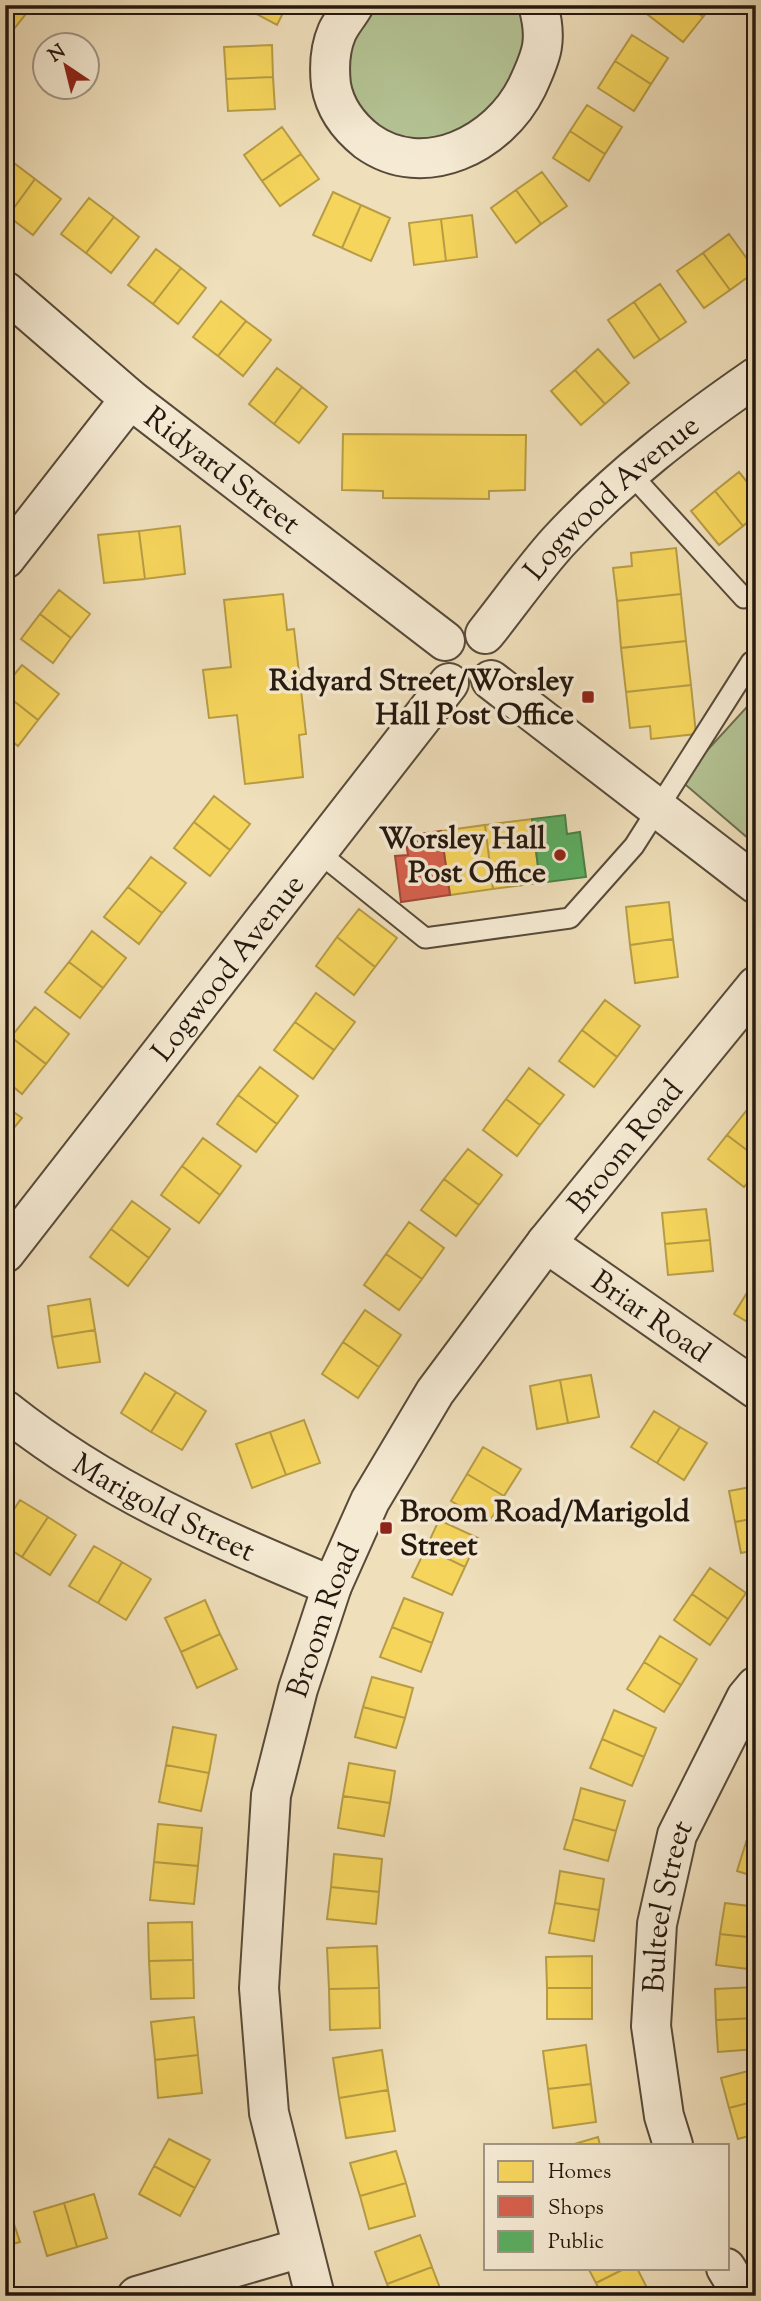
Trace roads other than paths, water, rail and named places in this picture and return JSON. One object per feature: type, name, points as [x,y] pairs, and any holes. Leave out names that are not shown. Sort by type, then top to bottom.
[{"type":"street","points":[[354,5],[337,32],[328,67],[334,102],[354,131],[381,151],[412,159],[443,157],[474,145],[502,122],[522,97],[537,65],[545,31],[538,5]]},
{"type":"street","name":"Ridyard Street","points":[[5,291],[130,399],[444,641]]},
{"type":"street","name":"Logwood Avenue","points":[[485,635],[557,543],[629,472],[696,418],[756,377]]},
{"type":"street","points":[[5,558],[130,399]]},
{"type":"street","points":[[459,631],[477,631],[485,635],[497,651],[496,671],[491,680],[466,690],[449,683],[440,668],[439,659],[444,641],[459,631]]},
{"type":"street","points":[[491,680],[660,807],[756,884]]},
{"type":"street","name":"Logwood Avenue","points":[[5,1253],[449,683]]},
{"type":"street","name":"Broom Road","points":[[315,2296],[269,2113],[259,1988],[262,1892],[271,1795],[298,1689],[332,1586],[370,1501],[435,1392],[546,1243],[756,986]]},
{"type":"street","name":"Briar Road","points":[[546,1243],[756,1389]]},
{"type":"street","name":"Marigold Street","points":[[5,1410],[125,1492],[191,1527],[332,1586]]},
{"type":"street","name":"Bulteel Street","points":[[673,2144],[664,2116],[651,2026],[657,1924],[677,1835],[746,1698],[756,1686]]},
{"type":"street","points":[[137,2296],[301,2248]]},
{"type":"street","points":[[727,2270],[743,2296]]},
{"type":"lane","points":[[629,472],[744,598]]},
{"type":"lane","points":[[318,852],[425,938],[570,918],[634,846],[751,662]]},
{"type":"place","name":"Ridyard Street/Worsley Hall Post Office","points":[[588,697]]},
{"type":"place","name":"Worsley Hall Post Office","points":[[560,855]]},
{"type":"place","name":"Broom Road/Marigold Street","points":[[386,1528]]}]
